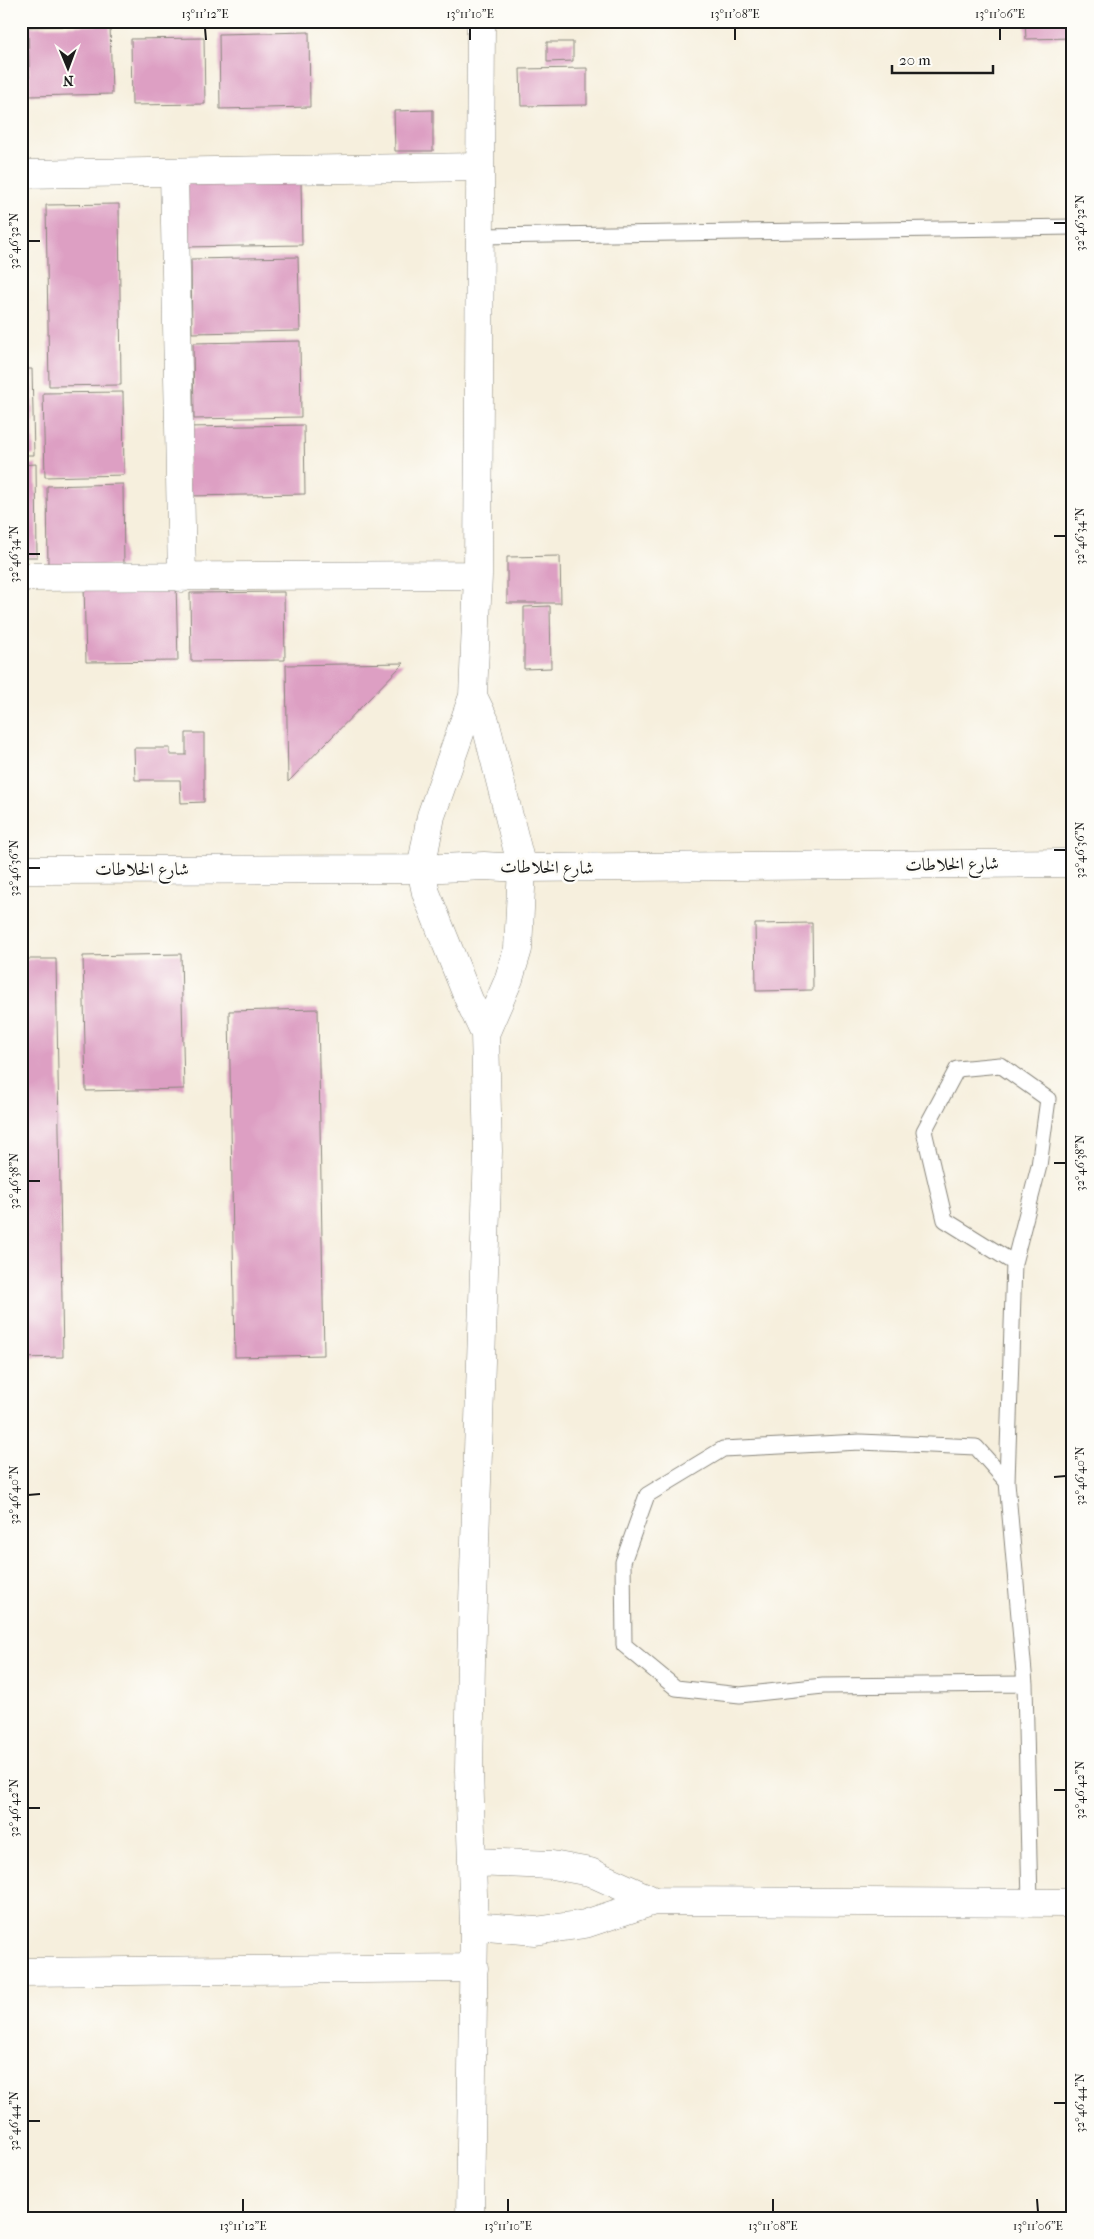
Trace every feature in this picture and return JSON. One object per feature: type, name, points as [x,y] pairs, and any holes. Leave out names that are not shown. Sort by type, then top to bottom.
[{"type":"street","points":[[481,21],[478,575],[473,696],[431,816],[420,869],[429,901],[468,1000],[485,1034]]},
{"type":"street","points":[[21,174],[480,167]]},
{"type":"street","points":[[174,172],[182,578]]},
{"type":"street","points":[[21,577],[182,578],[478,575]]},
{"type":"street","points":[[470,2218],[474,1926],[469,1770],[470,1682],[488,1151],[485,1034],[509,979],[518,948],[522,868],[485,721],[473,696]]},
{"type":"street","name":"شارع الخلاطات","points":[[21,870],[420,869],[484,866],[522,868],[1073,863]]},
{"type":"street","points":[[473,1862],[552,1865],[590,1872],[654,1901]]},
{"type":"street","points":[[474,1926],[535,1931],[585,1924],[654,1901],[1073,1903]]},
{"type":"street","points":[[21,1972],[474,1968]]},
{"type":"lane","points":[[480,236],[1073,227]]},
{"type":"lane","points":[[1014,1263],[945,1220],[924,1131],[957,1069],[1000,1065],[1048,1100],[1039,1166],[1014,1263],[1007,1482],[1025,1684],[1030,1903]]},
{"type":"lane","points":[[1007,1482],[976,1446],[860,1442],[723,1449],[647,1494],[623,1562],[624,1645],[676,1688],[740,1695],[823,1686],[1025,1684]]},
{"type":"building","points":[[1025,21],[1073,21],[1073,38],[1026,39]]},
{"type":"building","points":[[110,25],[112,94],[30,96],[28,27]]},
{"type":"building","points":[[309,32],[310,107],[220,109],[219,34]]},
{"type":"building","points":[[204,38],[205,104],[132,105],[131,39]]},
{"type":"building","points":[[547,42],[573,42],[573,61],[547,62]]},
{"type":"building","points":[[587,68],[587,105],[521,106],[520,69]]},
{"type":"building","points":[[433,110],[433,151],[395,151],[394,111]]},
{"type":"building","points":[[301,181],[302,245],[185,247],[184,183]]},
{"type":"building","points":[[119,204],[121,385],[49,386],[46,205]]},
{"type":"building","points":[[298,257],[300,331],[192,333],[191,259]]},
{"type":"building","points":[[300,341],[301,417],[194,419],[193,343]]},
{"type":"building","points":[[21,369],[32,369],[34,455],[21,455]]},
{"type":"building","points":[[123,392],[124,475],[45,477],[43,393]]},
{"type":"building","points":[[304,425],[305,494],[188,496],[187,427]]},
{"type":"building","points":[[36,464],[37,557],[21,557],[21,465]]},
{"type":"building","points":[[123,484],[124,566],[48,567],[47,486]]},
{"type":"building","points":[[560,556],[561,603],[507,603],[507,557]]},
{"type":"building","points":[[176,583],[178,661],[86,662],[84,585]]},
{"type":"building","points":[[284,592],[285,660],[191,661],[190,593]]},
{"type":"building","points":[[550,606],[551,668],[524,669],[524,607]]},
{"type":"building","points":[[404,663],[288,782],[286,665]]},
{"type":"building","points":[[186,733],[204,733],[204,802],[181,803],[180,780],[135,780],[134,748],[170,748],[170,755],[186,755]]},
{"type":"building","points":[[812,923],[813,990],[756,991],[755,924]]},
{"type":"building","points":[[181,954],[184,1089],[86,1091],[83,956]]},
{"type":"building","points":[[21,959],[56,959],[63,1357],[21,1358]]},
{"type":"building","points":[[318,1009],[324,1355],[235,1357],[229,1011]]}]
